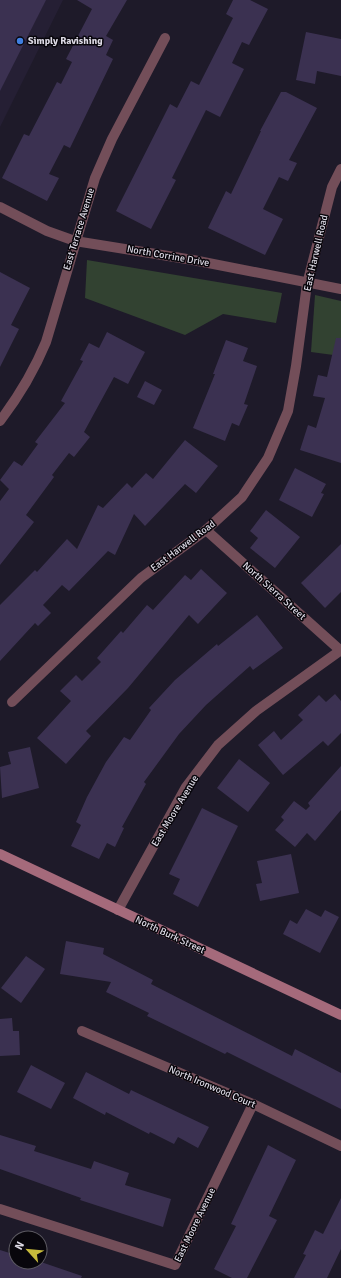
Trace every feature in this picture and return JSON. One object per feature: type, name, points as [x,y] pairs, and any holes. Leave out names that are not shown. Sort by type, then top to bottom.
[{"type":"street","name":"East Terrace Avenue","points":[[0,421],[21,393],[36,366],[46,342],[95,178],[112,139],[165,38]]},
{"type":"street","name":"East Harwell Road","points":[[12,702],[141,578],[206,530],[242,497],[268,458],[288,411],[296,366],[307,284],[332,187],[341,169]]},
{"type":"street","name":"North Corrine Drive","points":[[0,207],[47,231],[75,241],[193,260],[307,284],[341,289]]},
{"type":"street","name":"North Sierra Street","points":[[206,530],[341,651]]},
{"type":"street","name":"East Moore Avenue","points":[[118,910],[186,787],[218,745],[256,711],[341,651]]},
{"type":"street","name":"North Burk Street","points":[[0,854],[341,1015]]},
{"type":"street","name":"North Ironwood Court","points":[[82,1031],[253,1104],[341,1146]]},
{"type":"street","name":"East Moore Avenue","points":[[0,1209],[175,1265],[253,1104]]},
{"type":"shaded area","points":[[0,0],[63,0],[0,127]]},
{"type":"green space","points":[[87,260],[282,293],[276,323],[223,314],[185,335],[85,298]]},
{"type":"green space","points":[[315,295],[341,301],[341,356],[311,352]]},
{"type":"building","points":[[0,0],[46,0],[0,91]]},
{"type":"building","points":[[77,0],[127,0],[106,36],[113,40],[106,55],[113,59],[70,148],[64,145],[49,174],[59,178],[47,201],[2,178],[24,134],[29,136],[57,82],[61,84],[72,62],[66,59],[92,9]]},
{"type":"building","points":[[233,0],[250,0],[268,9],[249,45],[242,42],[232,63],[244,69],[220,117],[206,110],[172,178],[176,180],[151,229],[116,211],[170,104],[177,108],[191,81],[199,85],[233,18],[226,14]]},
{"type":"building","points":[[306,32],[341,39],[341,76],[317,71],[315,84],[296,80]]},
{"type":"building","points":[[281,92],[286,92],[317,108],[289,160],[297,163],[288,181],[279,177],[263,209],[283,219],[265,255],[208,228],[226,191],[231,194],[260,131]]},
{"type":"building","points":[[0,272],[30,288],[11,325],[19,329],[0,367]]},
{"type":"building","points":[[107,332],[145,352],[128,384],[114,377],[84,432],[90,437],[74,457],[69,453],[52,475],[54,477],[26,515],[34,522],[0,565],[0,501],[9,489],[0,480],[14,461],[22,466],[38,444],[35,442],[65,403],[61,401],[83,361],[80,360],[89,343],[99,348]]},
{"type":"building","points":[[336,338],[341,338],[341,463],[300,450],[308,425],[316,428],[325,398],[313,396],[318,375],[327,377]]},
{"type":"building","points":[[226,340],[248,348],[243,361],[257,366],[244,404],[248,405],[239,426],[232,423],[225,441],[193,428],[215,374],[213,374]]},
{"type":"building","points":[[145,381],[162,390],[154,405],[137,397]]},
{"type":"building","points":[[185,440],[218,466],[196,493],[185,484],[145,526],[134,514],[115,555],[108,551],[69,591],[62,585],[43,605],[51,613],[38,626],[35,623],[0,661],[0,605],[35,570],[37,572],[67,539],[77,549],[98,505],[103,508],[127,483],[132,488],[146,473],[153,479]]},
{"type":"building","points":[[295,468],[326,484],[321,493],[324,494],[312,517],[279,500]]},
{"type":"building","points":[[266,510],[300,537],[275,568],[250,548],[258,538],[250,531]]},
{"type":"building","points":[[341,544],[341,592],[325,608],[301,583]]},
{"type":"building","points":[[201,569],[227,593],[198,624],[189,615],[128,688],[86,731],[91,736],[66,764],[37,738],[71,701],[60,691],[76,675],[82,681],[101,662],[97,658],[121,631],[123,633],[147,605],[153,610],[185,575],[191,580]]},
{"type":"building","points":[[257,615],[283,648],[253,670],[250,666],[206,705],[179,734],[144,782],[146,784],[122,827],[124,828],[115,847],[107,843],[99,859],[71,846],[81,825],[76,822],[87,797],[106,762],[124,737],[130,740],[151,710],[149,708],[175,680],[217,644],[218,646]]},
{"type":"building","points":[[335,694],[341,701],[341,733],[328,746],[323,741],[283,775],[258,745],[274,731],[281,740],[303,720],[298,715],[319,695],[326,702]]},
{"type":"building","points":[[30,747],[39,788],[2,798],[0,767],[11,764],[8,752]]},
{"type":"building","points":[[239,759],[270,783],[248,812],[217,788]]},
{"type":"building","points":[[341,766],[341,810],[315,841],[307,833],[295,847],[275,830],[284,820],[281,817],[294,801],[306,810],[310,806],[308,803]]},
{"type":"building","points":[[202,808],[238,826],[198,907],[173,894],[180,879],[169,874]]},
{"type":"building","points":[[291,854],[299,893],[260,901],[256,884],[262,883],[257,861]]},
{"type":"building","points":[[306,909],[321,917],[325,910],[339,917],[320,953],[283,934],[290,920],[297,924]]},
{"type":"building","points":[[66,941],[104,948],[103,954],[153,980],[151,984],[292,1056],[295,1049],[341,1073],[341,1109],[227,1052],[225,1054],[147,1016],[149,1013],[106,992],[111,982],[60,974]]},
{"type":"building","points":[[26,956],[45,969],[21,1003],[1,988]]},
{"type":"building","points":[[12,1018],[13,1031],[19,1031],[20,1055],[0,1056],[0,1019]]},
{"type":"building","points":[[31,1065],[65,1083],[51,1109],[17,1092]]},
{"type":"building","points":[[86,1072],[129,1094],[131,1090],[209,1127],[198,1148],[178,1137],[174,1144],[150,1132],[149,1134],[106,1112],[105,1115],[73,1098]]},
{"type":"building","points":[[0,1135],[36,1146],[34,1151],[91,1169],[94,1161],[129,1173],[125,1185],[171,1199],[163,1227],[80,1200],[81,1198],[0,1169]]},
{"type":"building","points":[[268,1145],[296,1160],[269,1216],[277,1220],[247,1278],[232,1278],[214,1269],[236,1226],[231,1224]]},
{"type":"building","points":[[341,1198],[341,1249],[327,1278],[294,1278],[306,1255],[303,1254],[315,1230],[323,1234]]},
{"type":"building","points":[[0,1250],[8,1252],[8,1270],[48,1270],[48,1264],[82,1276],[81,1278],[0,1278]]},
{"type":"place","name":"Simply Ravishing","points":[[20,41]]}]
